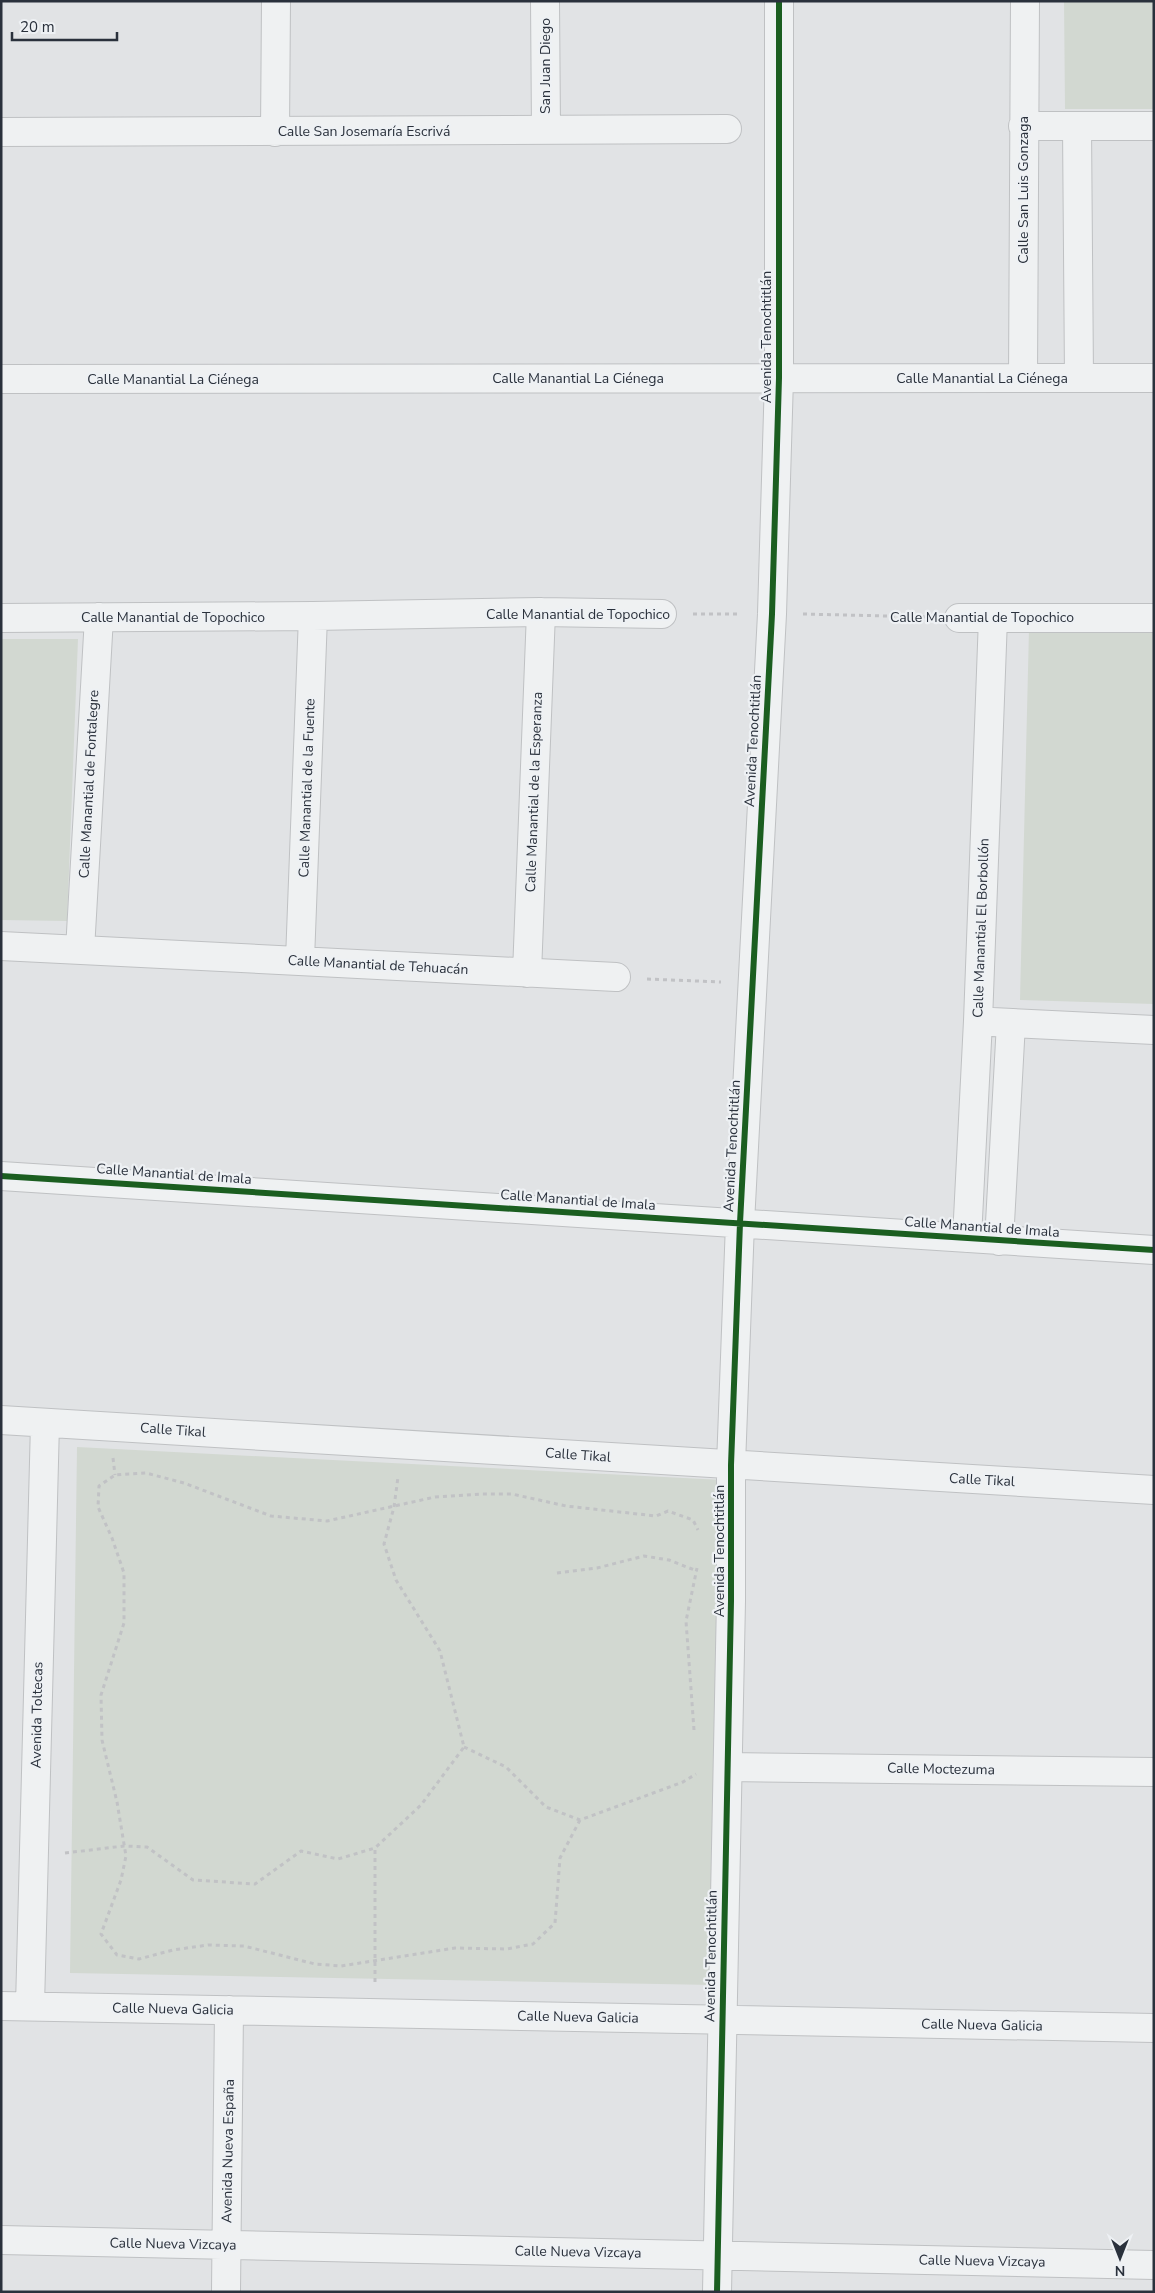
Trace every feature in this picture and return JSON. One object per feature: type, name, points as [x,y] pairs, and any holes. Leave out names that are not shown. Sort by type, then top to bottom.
[{"type":"street","points":[[275,132],[276,1]]},
{"type":"street","name":"San Juan Diego","points":[[545,1],[546,130]]},
{"type":"street","name":"Avenida Tenochtitlán","points":[[717,2292],[731,1601],[731,1465],[740,1223],[772,614],[779,378],[779,1]]},
{"type":"street","name":"Calle San Luis Gonzaga","points":[[1023,378],[1025,1]]},
{"type":"street","points":[[1023,126],[1154,126]]},
{"type":"street","points":[[1077,126],[1078,378]]},
{"type":"street","name":"Calle San Josemaría Escrivá","points":[[1,132],[727,129]]},
{"type":"street","name":"Calle Manantial La Ciénega","points":[[1,379],[1154,378]]},
{"type":"street","name":"Calle Manantial de Topochico","points":[[1,618],[541,612],[662,614]]},
{"type":"street","name":"Calle Manantial de la Esperanza","points":[[527,972],[541,612]]},
{"type":"street","name":"Calle Manantial de la Fuente","points":[[300,960],[313,616]]},
{"type":"street","name":"Calle Manantial de Fontalegre","points":[[80,950],[99,617]]},
{"type":"street","name":"Calle Manantial de Topochico","points":[[959,618],[1154,618]]},
{"type":"street","name":"Calle Manantial El Borbollón","points":[[967,1238],[978,1021],[993,618]]},
{"type":"street","name":"Calle Manantial de Tehuacán","points":[[1,946],[616,977]]},
{"type":"street","points":[[978,1021],[1154,1030]]},
{"type":"street","points":[[999,1241],[1011,1023]]},
{"type":"street","name":"Calle Manantial de Imala","points":[[1,1176],[1154,1250]]},
{"type":"street","name":"Calle Tikal","points":[[1,1420],[1154,1490]]},
{"type":"street","name":"Avenida Toltecas","points":[[30,2006],[45,1423]]},
{"type":"street","name":"Calle Moctezuma","points":[[728,1766],[1154,1772]]},
{"type":"street","name":"Calle Nueva Galicia","points":[[1,2006],[1154,2028]]},
{"type":"street","name":"Avenida Nueva España","points":[[226,2292],[229,2010]]},
{"type":"street","name":"Calle Nueva Vizcaya","points":[[1,2240],[1154,2265]]},
{"type":"path","points":[[616,977],[754,984]]},
{"type":"path","points":[[403,1444],[394,1507],[384,1544],[396,1580],[440,1651],[464,1747]]},
{"type":"path","points":[[701,1537],[693,1520],[668,1510],[656,1516],[626,1514],[566,1506],[512,1494],[435,1497],[327,1521],[271,1516],[184,1483],[146,1473],[115,1475],[99,1486],[98,1507],[112,1538],[124,1573],[124,1623],[101,1694],[102,1740],[126,1856],[121,1880],[101,1934],[117,1954],[139,1959],[173,1950],[208,1945],[244,1946],[315,1964],[341,1966],[455,1948],[507,1949],[533,1944],[555,1923],[560,1858],[580,1820],[683,1782],[698,1774],[728,1766]]},
{"type":"path","points":[[556,1573],[597,1568],[644,1556],[669,1560],[696,1571],[731,1601]]},
{"type":"path","points":[[694,1734],[686,1621],[699,1562]]},
{"type":"path","points":[[34,1857],[124,1846],[147,1847],[194,1880],[256,1884],[301,1851],[338,1859],[375,1848],[421,1805],[464,1747]]},
{"type":"path","points":[[464,1747],[506,1767],[546,1806],[580,1820]]},
{"type":"path","points":[[374,2013],[375,1848]]},
{"type":"shaded area","points":[[1064,1],[1154,1],[1154,109],[1065,109]]},
{"type":"shaded area","points":[[1029,629],[1154,632],[1154,1004],[1020,1000]]},
{"type":"shaded area","points":[[1,639],[78,639],[67,921],[1,920]]},
{"type":"shaded area","points":[[77,1447],[723,1480],[714,1985],[70,1973]]},
{"type":"cycle path","points":[[717,2292],[731,1601],[731,1465],[740,1223],[772,614],[779,378],[779,1]]},
{"type":"cycle path","points":[[1,1176],[1154,1250]]}]
